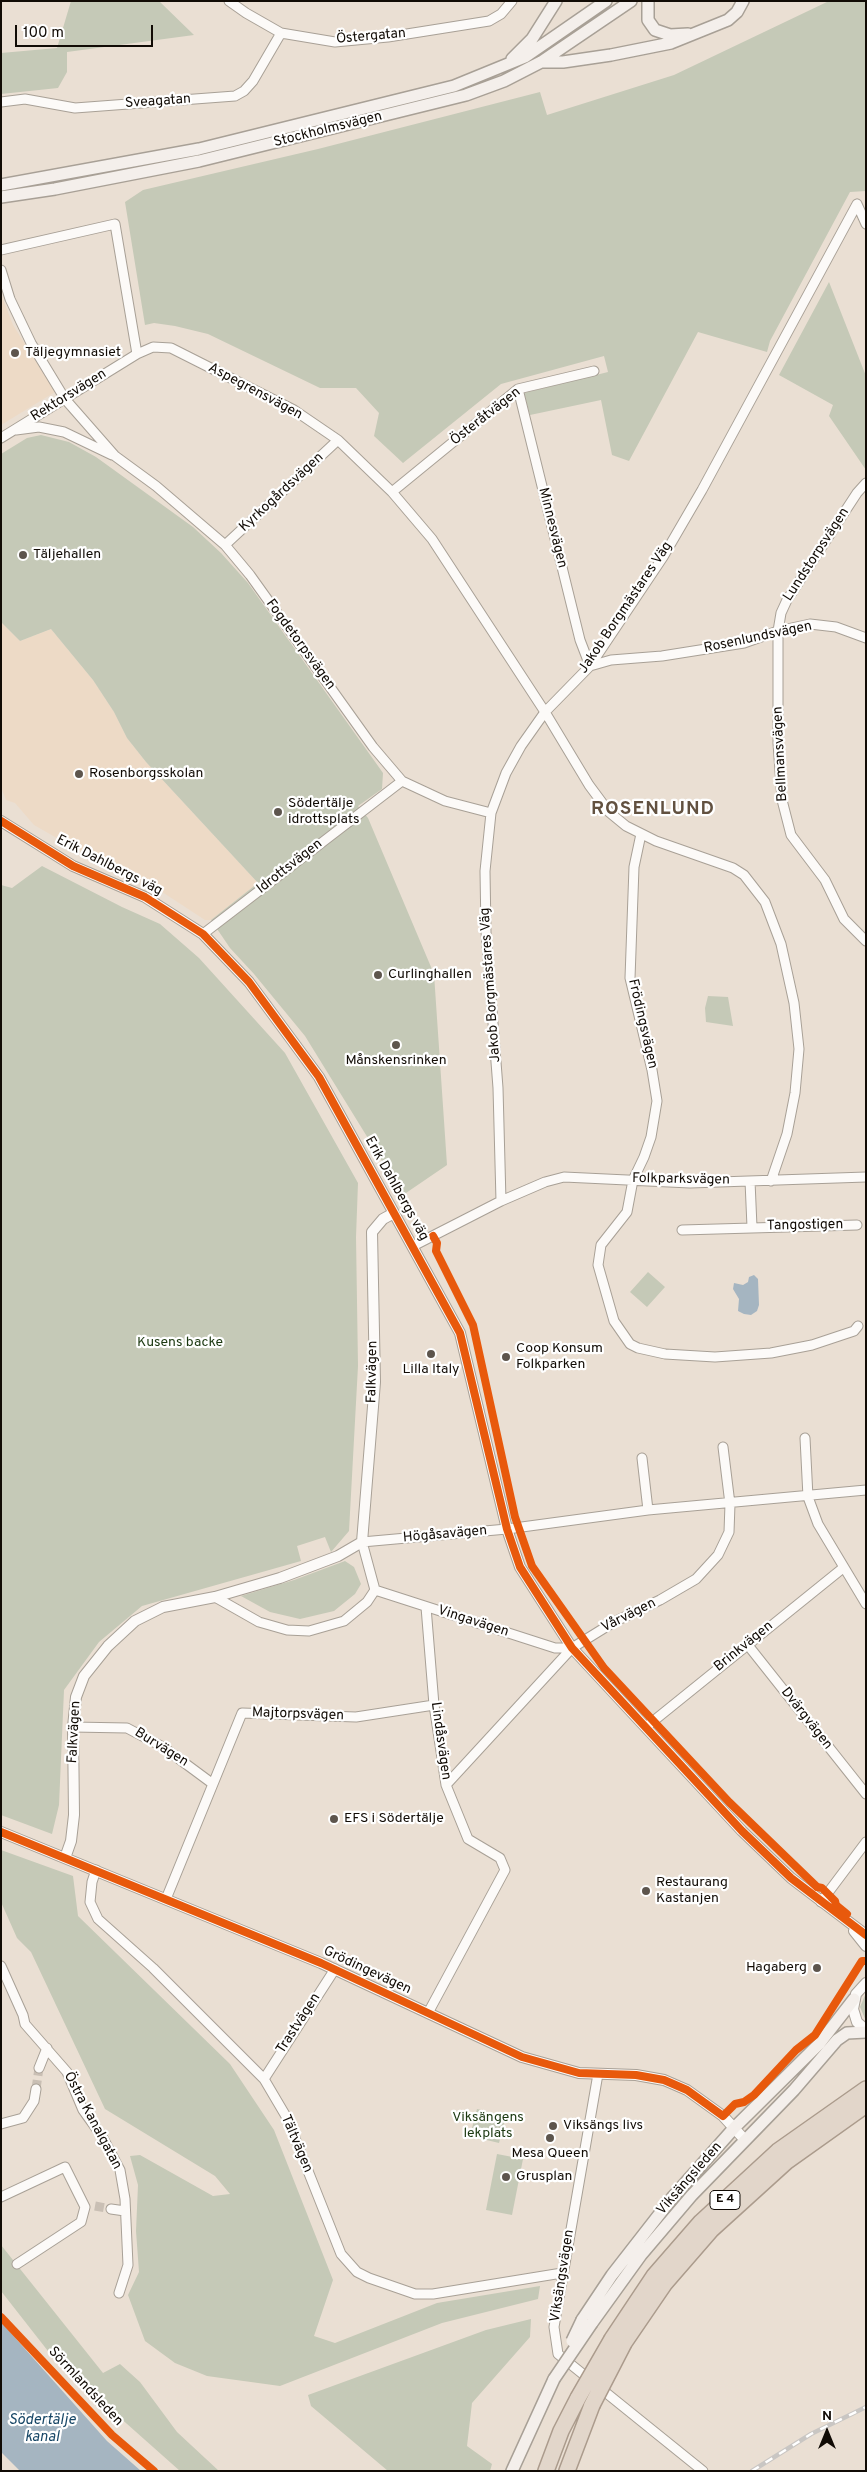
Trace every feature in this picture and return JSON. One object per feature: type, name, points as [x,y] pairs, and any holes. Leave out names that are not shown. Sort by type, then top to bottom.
[{"type":"highway","name":"E 4","points":[[567,2471],[618,2341],[654,2276],[701,2222],[778,2151],[866,2088]]},
{"type":"highway","name":"E 4","points":[[546,2471],[561,2431],[578,2398],[618,2341],[711,2230],[786,2162],[866,2105]]},
{"type":"main road","points":[[502,67],[532,39],[556,1]]},
{"type":"main road","name":"Stockholmsvägen","points":[[1,185],[139,162],[251,137],[430,92],[502,67],[544,46],[606,1]]},
{"type":"main road","name":"Stockholmsvägen","points":[[1,197],[141,173],[313,134],[466,95],[504,81],[541,62],[631,1]]},
{"type":"main road","points":[[648,1],[648,20],[655,30],[670,35],[702,32]]},
{"type":"main road","points":[[541,62],[563,62],[658,47],[702,32],[728,20],[743,1]]},
{"type":"main road","name":"Viksängsleden","points":[[512,2471],[554,2378],[612,2275],[642,2235],[735,2127],[820,2044],[854,1999]]},
{"type":"main road","name":"Viksängsleden","points":[[587,2322],[692,2195],[794,2090],[837,2040],[846,2033],[866,2031]]},
{"type":"street","name":"Östergatan","points":[[230,1],[246,13],[281,32],[334,42],[388,37],[489,21],[502,14],[512,1]]},
{"type":"street","name":"Sveagatan","points":[[1,102],[24,99],[75,108],[235,96],[244,91],[253,81],[281,32]]},
{"type":"street","name":"Jakob Borgmästares Väg","points":[[500,1201],[498,1088],[486,932],[485,871],[491,813],[506,772],[545,712],[590,666],[663,557],[702,490],[857,204],[866,224]]},
{"type":"street","points":[[1,250],[115,224],[137,354]]},
{"type":"street","name":"Fogdetorpsvägen","points":[[1,270],[10,299],[30,343],[65,398],[115,456]]},
{"type":"street","name":"Aspegrensvägen","points":[[137,354],[153,347],[171,348],[294,410],[338,440],[392,492],[432,539],[545,712],[589,786],[609,812],[626,826],[641,834],[732,868],[744,875],[765,902],[781,944],[794,1003],[799,1049],[795,1093],[787,1134],[771,1181]]},
{"type":"street","name":"Rektorsvägen","points":[[1,438],[137,354]]},
{"type":"street","name":"Österåtvägen","points":[[392,492],[518,389],[594,371]]},
{"type":"street","name":"Minnesvägen","points":[[518,389],[580,640],[590,666]]},
{"type":"street","name":"Fogdetorpsvägen","points":[[13,431],[39,427],[64,432],[115,456],[156,486],[225,545],[250,575],[373,747],[402,781],[444,801],[491,813]]},
{"type":"street","name":"Kyrkogårdsvägen","points":[[225,545],[338,440]]},
{"type":"street","name":"Lundstorpsvägen","points":[[778,631],[781,612],[787,600],[857,493],[866,483]]},
{"type":"street","name":"Rosenlundsvägen","points":[[590,666],[611,660],[707,650],[744,643],[778,631],[810,624],[836,627],[866,638]]},
{"type":"street","name":"Bellmansvägen","points":[[778,631],[778,743],[785,813],[792,835],[825,880],[844,919],[866,941]]},
{"type":"street","name":"Idrottsvägen","points":[[203,934],[402,781]]},
{"type":"street","name":"Erik Dahlbergs väg","points":[[1,821],[73,866],[146,897],[203,934],[248,982],[319,1077],[460,1334],[507,1529],[520,1567],[572,1648],[742,1831],[791,1878],[845,1921],[866,1935]]},
{"type":"street","name":"Frödingsvägen","points":[[641,834],[634,867],[630,978],[652,1070],[657,1101],[651,1137],[644,1158],[633,1180],[627,1212],[601,1245],[598,1264],[614,1321],[630,1344],[665,1354],[715,1357],[752,1354],[812,1345],[854,1332],[858,1326]]},
{"type":"street","name":"Folkparksvägen","points":[[500,1201],[545,1182],[564,1177],[690,1183],[866,1177]]},
{"type":"street","name":"Tangostigen","points":[[750,1181],[752,1227]]},
{"type":"street","points":[[413,1246],[500,1201]]},
{"type":"street","name":"Falkvägen","points":[[375,1590],[362,1542],[375,1382],[372,1232],[383,1219],[394,1213]]},
{"type":"street","name":"Tangostigen","points":[[682,1230],[857,1225]]},
{"type":"street","points":[[805,1438],[808,1497],[818,1524],[866,1604]]},
{"type":"street","points":[[723,1447],[730,1504]]},
{"type":"street","points":[[642,1458],[648,1510]]},
{"type":"street","name":"Högåsavägen","points":[[362,1542],[507,1529],[648,1510],[808,1497],[866,1490]]},
{"type":"street","name":"Vårvägen","points":[[446,1785],[572,1648],[614,1622],[660,1600],[696,1579],[718,1555],[729,1532],[730,1504]]},
{"type":"street","name":"Falkvägen","points":[[65,1858],[71,1841],[74,1815],[73,1727],[76,1697],[84,1676],[108,1646],[136,1620],[163,1607],[215,1597],[280,1578],[338,1556],[362,1542]]},
{"type":"street","name":"Brinkvägen","points":[[646,1727],[843,1568]]},
{"type":"street","points":[[215,1597],[259,1622],[287,1630],[308,1631],[344,1620],[367,1602],[375,1590]]},
{"type":"street","name":"Vingavägen","points":[[375,1590],[555,1648],[572,1648]]},
{"type":"street","name":"Lindåsvägen","points":[[426,1607],[434,1705],[446,1785],[468,1839],[500,1858],[505,1870],[428,2013]]},
{"type":"street","name":"Dvärgvägen","points":[[747,1644],[866,1794]]},
{"type":"street","name":"Majtorpsvägen","points":[[166,1899],[242,1713],[356,1717],[434,1705]]},
{"type":"street","name":"Burvägen","points":[[73,1727],[126,1728],[164,1747],[213,1784]]},
{"type":"street","name":"Grödingevägen","points":[[1,1832],[335,1969],[522,2056],[579,2073],[636,2075],[664,2080],[687,2090],[735,2127],[745,2140]]},
{"type":"street","points":[[821,1902],[866,1842]]},
{"type":"street","name":"Tältvägen","points":[[96,1870],[92,1882],[90,1902],[98,1918],[153,1968],[264,2078],[287,2118],[341,2254],[357,2272],[415,2294],[433,2294],[562,2273]]},
{"type":"street","name":"Erik Dahlbergs väg","points":[[845,1921],[866,1946]]},
{"type":"street","name":"Östra Kanalgatan","points":[[1,1966],[24,2015],[25,2024],[67,2072],[83,2110],[120,2170],[126,2199],[128,2265],[119,2293]]},
{"type":"street","name":"Trastvägen","points":[[264,2078],[335,1969]]},
{"type":"street","points":[[866,1983],[859,1989],[854,1999],[854,2016],[866,2031]]},
{"type":"street","points":[[40,2068],[47,2048]]},
{"type":"street","name":"Viksängsvägen","points":[[598,2074],[554,2327],[558,2354],[703,2471]]},
{"type":"street","points":[[1,2124],[23,2118],[34,2101],[36,2089]]},
{"type":"street","points":[[1,2197],[65,2167],[90,2206],[81,2222],[17,2264]]},
{"type":"street","points":[[111,2209],[125,2212]]},
{"type":"shaded area","name":"Täljegymnasiet","points":[[1,294],[13,325],[55,392],[1,425]]},
{"type":"shaded area","name":"Rosenborgsskolan","points":[[1,622],[20,641],[51,629],[93,680],[114,712],[127,738],[146,762],[258,883],[211,920],[205,920],[150,884],[69,845],[34,825],[15,803],[6,800],[1,787]]},
{"type":"green space","points":[[71,1],[159,1],[194,35],[67,52],[67,72],[58,88],[1,94],[1,53],[57,48]]},
{"type":"green space","points":[[829,1],[866,1],[866,191],[850,192],[770,341],[767,352],[698,332],[629,461],[612,455],[601,400],[530,415],[524,393],[608,372],[604,356],[501,384],[403,463],[374,436],[379,413],[356,388],[320,388],[208,334],[154,323],[145,325],[125,202],[143,190],[318,149],[540,92],[547,115],[674,75]]},
{"type":"green space","points":[[829,282],[866,376],[866,470],[829,416],[833,405],[779,375]]},
{"type":"green space","name":"Södertälje idrottsplats","points":[[41,435],[69,442],[96,457],[193,527],[221,553],[248,583],[383,773],[382,789],[358,806],[368,818],[434,974],[447,1165],[403,1195],[305,1036],[230,948],[211,920],[258,883],[146,762],[127,738],[114,712],[93,680],[51,629],[20,641],[1,622],[1,454],[27,438]]},
{"type":"green space","name":"Kusens backe","points":[[42,866],[122,907],[160,924],[199,958],[285,1053],[358,1183],[356,1237],[358,1366],[349,1531],[331,1552],[325,1537],[297,1546],[301,1561],[142,1606],[99,1642],[64,1690],[59,1805],[52,1834],[1,1815],[1,885],[12,888]]},
{"type":"green space","points":[[708,996],[728,997],[733,1026],[706,1022],[705,1008]]},
{"type":"green space","points":[[648,1272],[665,1287],[647,1307],[630,1292]]},
{"type":"green space","points":[[345,1561],[354,1567],[361,1584],[355,1594],[334,1611],[300,1619],[270,1612],[241,1596],[294,1580]]},
{"type":"green space","points":[[1,1850],[73,1876],[78,1916],[230,2064],[274,2130],[333,2280],[314,2336],[335,2343],[437,2303],[540,2286],[538,2299],[442,2323],[280,2386],[207,2376],[175,2363],[145,2341],[128,2295],[139,2272],[136,2231],[138,2185],[130,2156],[140,2155],[213,2196],[230,2194],[215,2176],[105,2109],[31,1952],[17,1938],[1,1902]]},
{"type":"green space","points":[[866,1993],[866,2021],[860,2007]]},
{"type":"green space","name":"Viksängens lekplats","points":[[477,2109],[506,2116],[499,2143],[470,2136]]},
{"type":"green space","name":"Grusplan","points":[[497,2154],[523,2159],[512,2215],[486,2210]]},
{"type":"green space","points":[[1,2245],[103,2373],[120,2364],[140,2382],[177,2432],[219,2471],[180,2471],[55,2360],[1,2291]]},
{"type":"green space","points":[[531,2319],[530,2337],[472,2403],[467,2446],[492,2464],[490,2471],[388,2471],[311,2406],[308,2395],[486,2330]]},
{"type":"water","points":[[754,1275],[758,1279],[759,1305],[757,1311],[751,1315],[744,1314],[738,1311],[739,1299],[733,1289],[734,1283],[743,1285],[748,1282],[749,1277]]},
{"type":"water","name":"Södertälje kanal","points":[[1,2322],[107,2441],[141,2471],[20,2471],[2,2453]]},
{"type":"tunnel","points":[[36,2089],[39,2068]]},
{"type":"tunnel","points":[[95,2206],[111,2209]]},
{"type":"railway","points":[[752,2471],[811,2434],[866,2407]]},
{"type":"cycle path","points":[[1,821],[73,866],[145,897],[203,934],[249,982],[319,1077],[460,1333],[507,1529],[520,1567],[572,1648],[742,1831],[791,1878],[866,1935]]},
{"type":"cycle path","points":[[433,1236],[437,1243],[436,1251],[473,1325],[515,1517],[532,1566],[604,1668],[729,1802],[817,1887],[822,1888],[835,1901],[836,1905],[847,1914]]},
{"type":"cycle path","points":[[1,1832],[321,1963],[522,2057],[579,2073],[636,2075],[664,2080],[687,2090],[723,2116],[735,2104],[744,2102],[754,2095],[796,2050],[815,2035],[862,1961],[866,1961]]},
{"type":"cycle path","name":"Sörmlandsleden","points":[[1,2317],[112,2435],[154,2471]]},
{"type":"place","name":"Täljegymnasiet","points":[[15,353]]},
{"type":"place","name":"Täljehallen","points":[[23,555]]},
{"type":"place","name":"Rosenborgsskolan","points":[[79,774]]},
{"type":"place","name":"Södertälje idrottsplats","points":[[278,812]]},
{"type":"place","name":"Curlinghallen","points":[[378,975]]},
{"type":"place","name":"Månskensrinken","points":[[396,1045]]},
{"type":"place","name":"Lilla Italy","points":[[431,1354]]},
{"type":"place","name":"Coop Konsum Folkparken","points":[[506,1357]]},
{"type":"place","name":"EFS i Södertälje","points":[[334,1819]]},
{"type":"place","name":"Restaurang Kastanjen","points":[[646,1891]]},
{"type":"place","name":"Hagaberg","points":[[817,1968]]},
{"type":"place","name":"Viksängs livs","points":[[553,2126]]},
{"type":"place","name":"Mesa Queen","points":[[550,2138]]},
{"type":"place","name":"Grusplan","points":[[506,2177]]},
{"type":"district","name":"ROSENLUND","points":[[653,810]]}]
